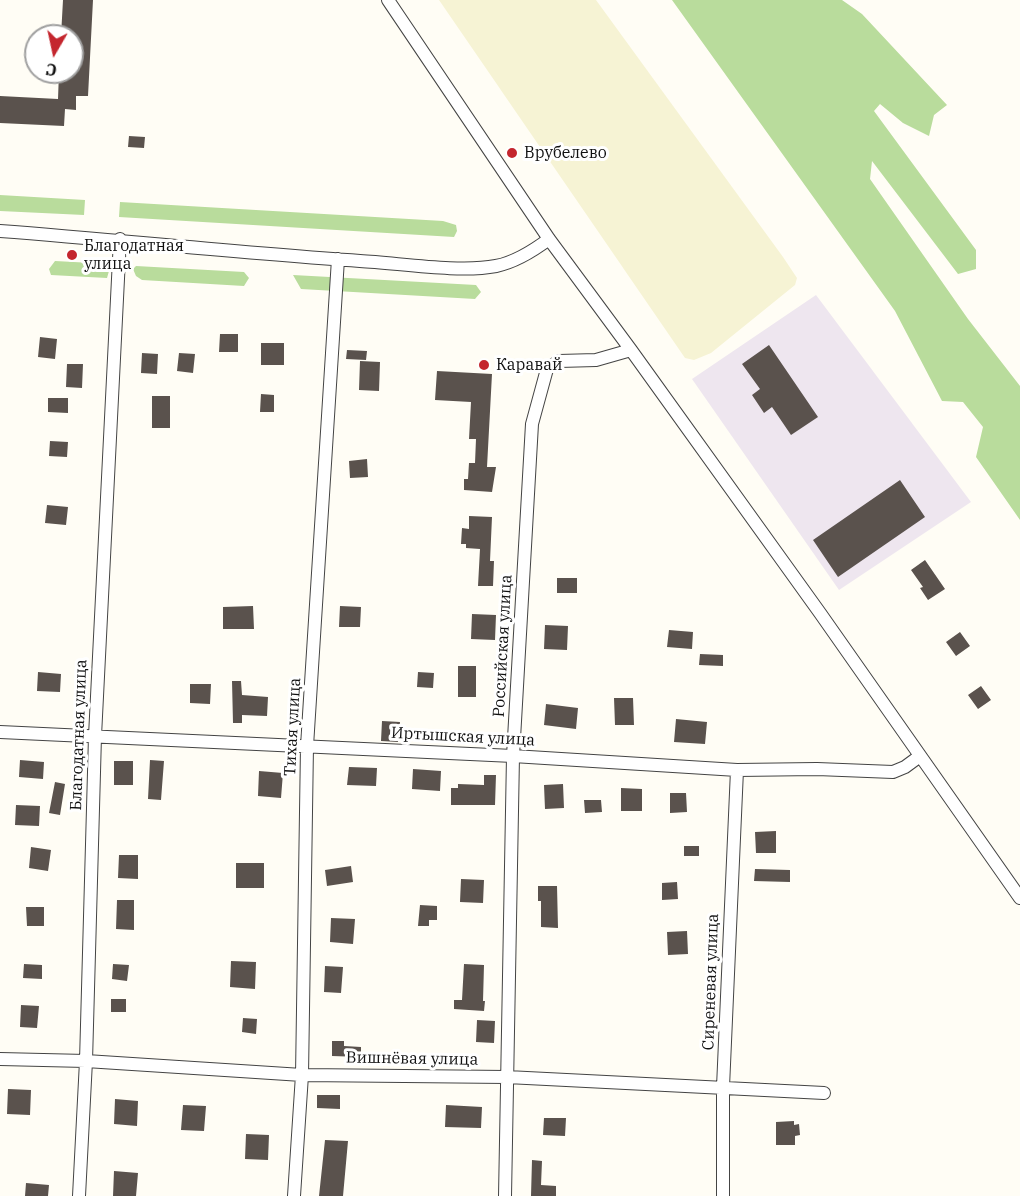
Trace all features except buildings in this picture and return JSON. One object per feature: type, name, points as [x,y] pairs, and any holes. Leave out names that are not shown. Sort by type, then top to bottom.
[{"type":"street","points":[[388,0],[549,239],[632,350],[1020,898]]},
{"type":"street","points":[[0,231],[120,239],[338,260],[459,267],[496,266],[523,256],[549,239]]},
{"type":"street","name":"Благодатная улица","points":[[79,1196],[86,1061],[94,736],[120,239]]},
{"type":"street","name":"Тихая улица","points":[[294,1196],[302,1075],[307,746],[338,260]]},
{"type":"street","name":"Российская улица","points":[[505,1196],[513,756],[532,424],[547,369],[559,361],[596,360],[632,350]]},
{"type":"street","name":"Иртышская улица","points":[[0,732],[513,756],[737,770],[817,769],[893,772],[905,767],[920,756]]},
{"type":"street","name":"Сиреневая улица","points":[[723,1196],[723,1087],[737,770]]},
{"type":"street","name":"Вишнёвая улица","points":[[0,1059],[86,1061],[302,1075],[507,1077],[824,1093]]},
{"type":"shaded area","points":[[439,0],[596,0],[783,257],[797,278],[795,285],[711,353],[694,360],[685,358]]},
{"type":"shaded area","points":[[816,295],[971,502],[839,590],[692,379]]},
{"type":"green space","points":[[672,0],[842,0],[862,14],[947,105],[934,115],[929,136],[903,123],[880,104],[874,111],[976,250],[976,269],[958,274],[872,161],[870,179],[968,319],[1020,386],[1020,520],[976,457],[983,427],[963,402],[942,401],[895,311]]},
{"type":"green space","points":[[0,195],[85,200],[84,215],[0,211]]},
{"type":"green space","points":[[120,202],[443,221],[456,225],[457,231],[454,237],[119,217]]},
{"type":"green space","points":[[55,261],[111,264],[107,278],[51,275],[49,269]]},
{"type":"green space","points":[[136,266],[244,272],[249,278],[244,286],[142,280],[136,276],[133,269]]},
{"type":"green space","points":[[293,275],[476,285],[481,292],[475,299],[301,289]]},
{"type":"place","name":"Врубелево","points":[[512,153]]},
{"type":"place","name":"Благодатная улица","points":[[72,255]]},
{"type":"place","name":"Каравай","points":[[484,365]]}]
